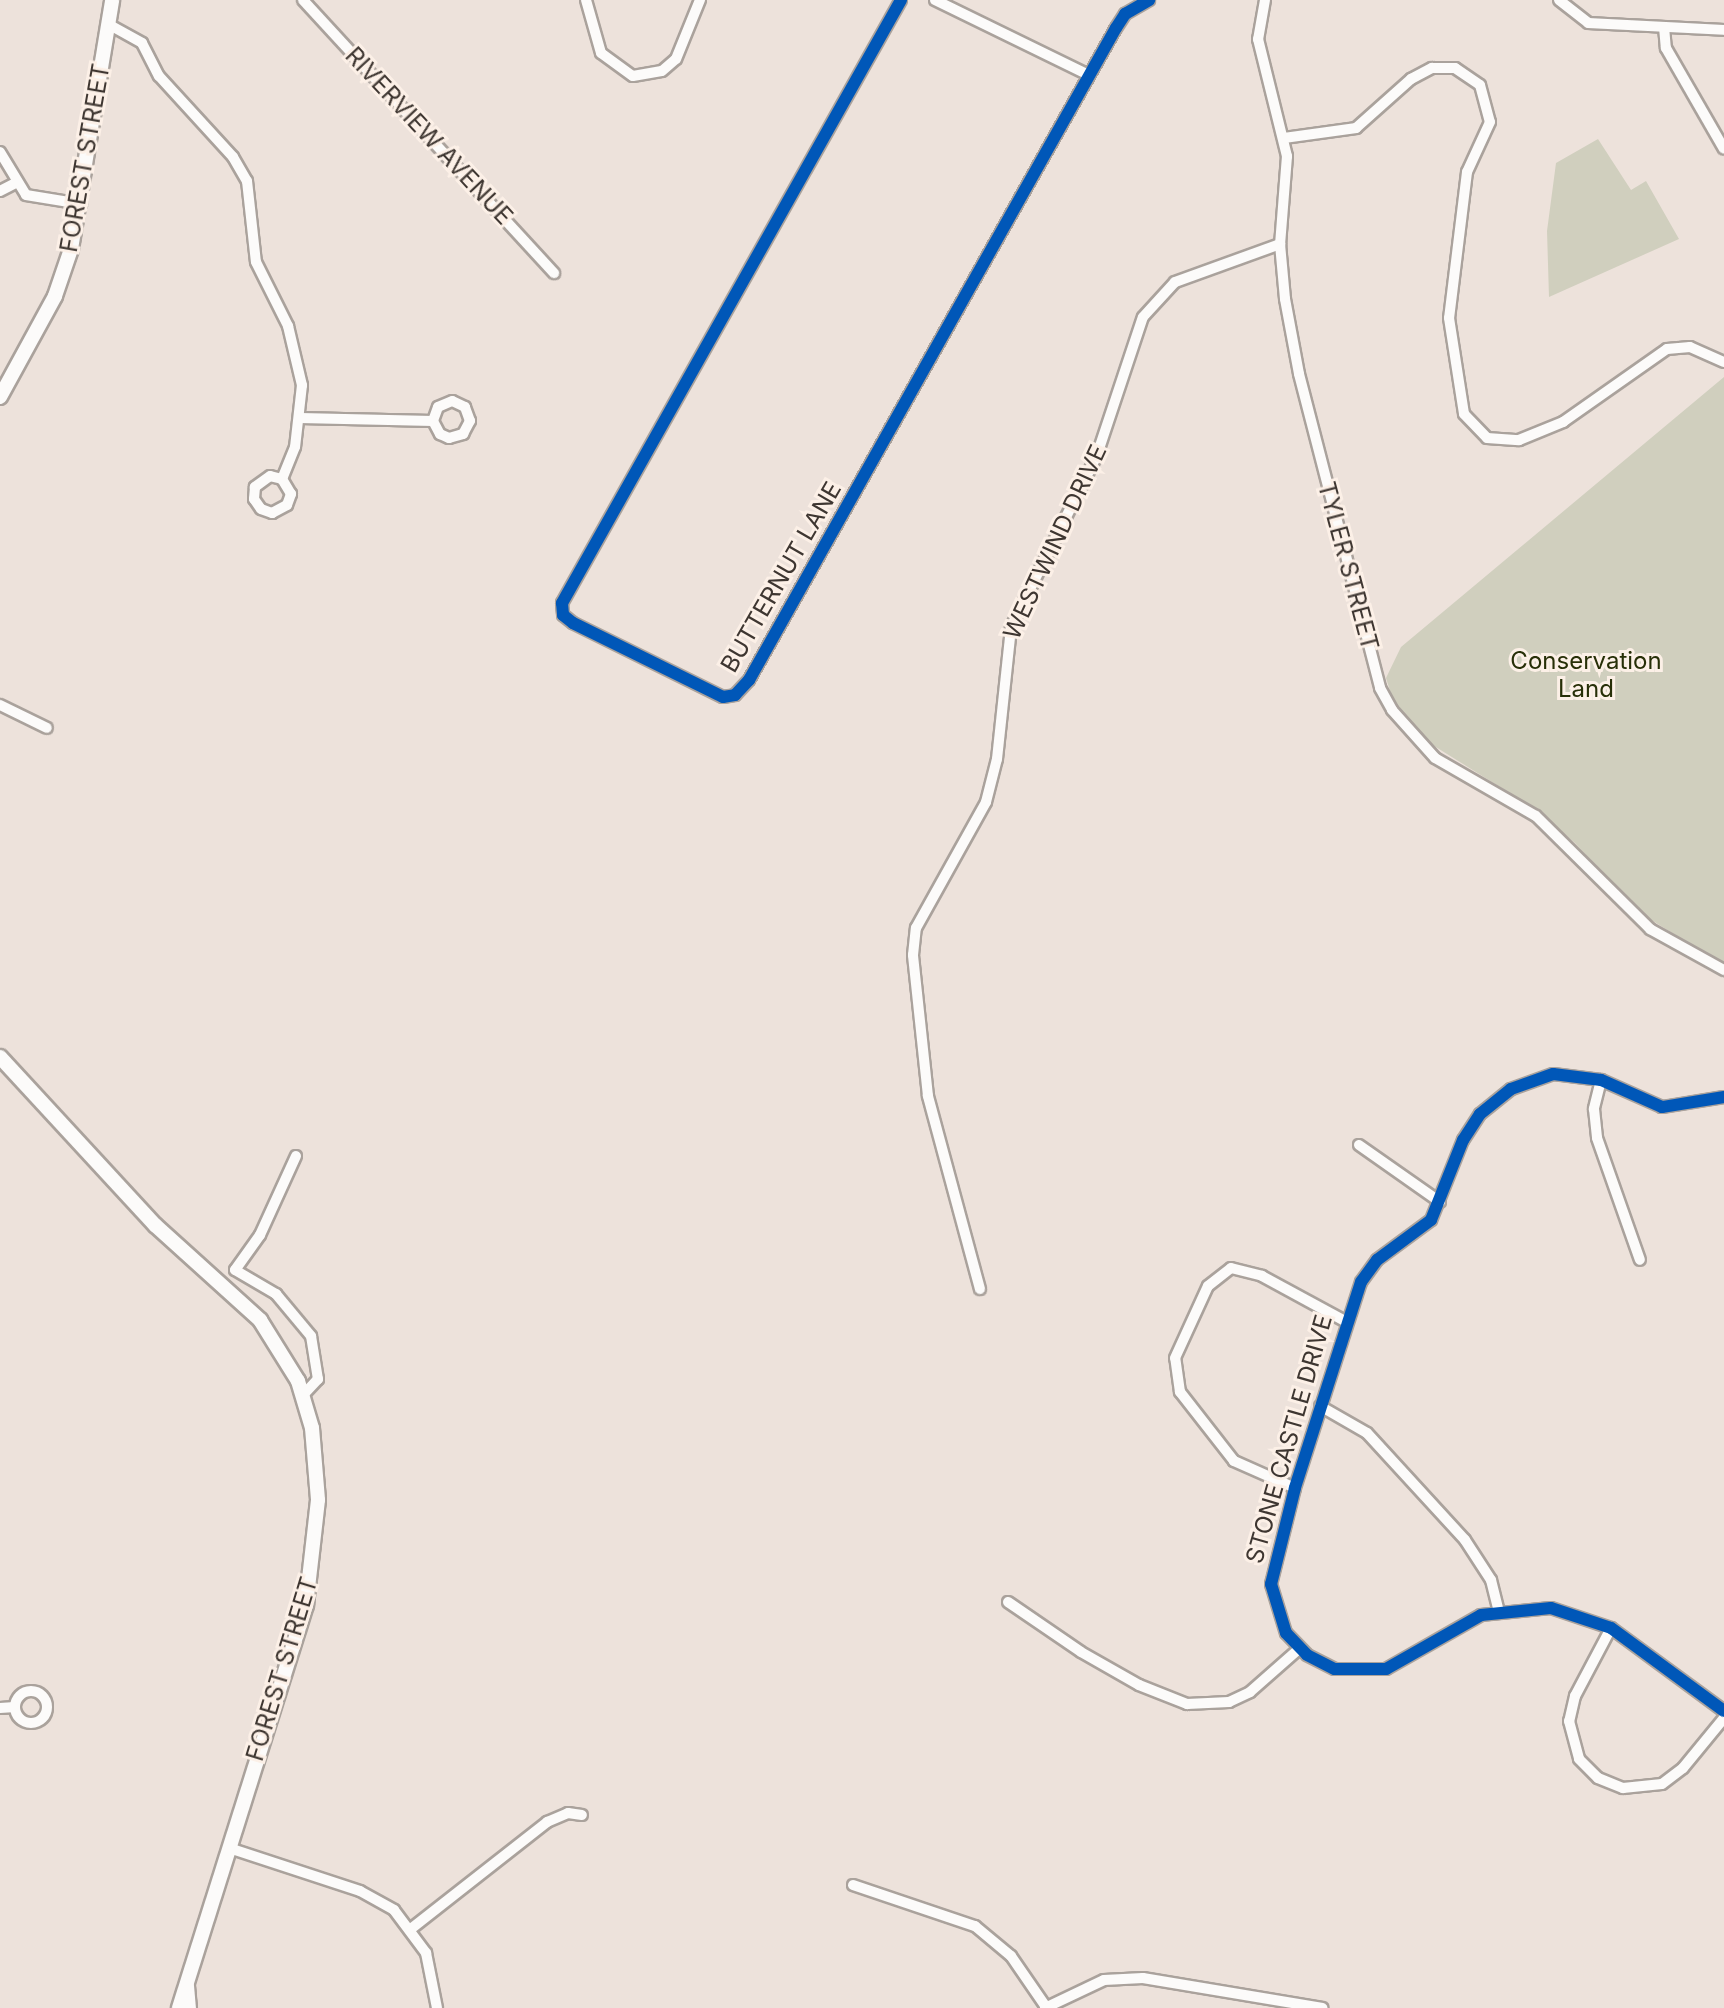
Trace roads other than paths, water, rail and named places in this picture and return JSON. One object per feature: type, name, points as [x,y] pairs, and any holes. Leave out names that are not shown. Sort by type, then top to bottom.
[{"type":"street","name":"FOREST STREET","points":[[0,397],[55,296],[81,204],[112,0]]},
{"type":"street","name":"RIVERVIEW AVENUE","points":[[303,0],[554,273]]},
{"type":"street","points":[[586,0],[601,53],[624,73],[642,76],[662,71],[676,59],[700,0]]},
{"type":"street","name":"BUTTERNUT LANE","points":[[901,0],[562,603],[563,615],[573,623],[717,695],[730,697],[745,687],[1089,75],[1125,14],[1149,0]]},
{"type":"street","points":[[935,0],[1089,75]]},
{"type":"street","name":"TYLER STREET","points":[[1265,0],[1258,39],[1284,138],[1280,244],[1299,374],[1380,688],[1392,710],[1435,758],[1536,816],[1650,929],[1724,970]]},
{"type":"street","points":[[1559,0],[1588,23],[1724,30]]},
{"type":"street","points":[[108,24],[142,43],[159,76],[243,173],[256,262],[297,354],[300,418],[282,479]]},
{"type":"street","points":[[1664,27],[1666,48],[1724,149]]},
{"type":"street","points":[[1284,138],[1356,128],[1411,79],[1432,68],[1462,71],[1480,85],[1490,122],[1467,172],[1449,318],[1464,414],[1487,438],[1519,440],[1563,422],[1667,349],[1690,347],[1724,362]]},
{"type":"street","points":[[0,152],[16,183],[30,196],[81,204]]},
{"type":"street","points":[[0,191],[16,183]]},
{"type":"street","name":"WESTWIND DRIVE","points":[[980,1289],[928,1096],[913,955],[916,928],[986,802],[997,759],[1011,627],[1097,455],[1143,317],[1175,282],[1280,244]]},
{"type":"street","points":[[300,418],[433,421]]},
{"type":"street","points":[[0,705],[47,728]]},
{"type":"street","name":"FOREST STREET","points":[[0,1057],[147,1217],[226,1285],[276,1339],[303,1395],[317,1476],[312,1575],[179,2008]]},
{"type":"street","name":"STONE CASTLE DRIVE","points":[[1299,1649],[1281,1624],[1271,1584],[1295,1488],[1345,1321],[1371,1266],[1425,1227],[1440,1202],[1471,1125],[1500,1095],[1553,1074],[1601,1080],[1662,1107],[1724,1097]]},
{"type":"street","points":[[1601,1080],[1594,1109],[1597,1138],[1640,1260]]},
{"type":"street","points":[[1359,1145],[1440,1202]]},
{"type":"street","points":[[226,1285],[260,1235],[296,1156]]},
{"type":"street","points":[[1295,1488],[1234,1461],[1180,1392],[1175,1358],[1208,1286],[1231,1268],[1262,1276],[1345,1321]]},
{"type":"street","points":[[235,1270],[276,1294],[311,1336],[318,1379],[303,1395]]},
{"type":"street","points":[[1320,1406],[1367,1433],[1465,1540],[1491,1580],[1499,1611]]},
{"type":"street","points":[[1008,1602],[1081,1652],[1139,1685],[1187,1704],[1229,1702],[1250,1692],[1299,1649],[1335,1669],[1376,1672],[1405,1661],[1464,1621],[1499,1611],[1551,1608],[1611,1628],[1724,1711]]},
{"type":"street","points":[[1611,1628],[1575,1696],[1569,1721],[1579,1759],[1598,1778],[1623,1788],[1662,1784],[1683,1768],[1724,1718]]},
{"type":"street","points":[[0,1708],[15,1707]]},
{"type":"street","points":[[412,1928],[547,1822],[568,1813],[582,1815]]},
{"type":"street","points":[[229,1848],[375,1897],[412,1928],[431,1968],[437,2008]]},
{"type":"street","points":[[853,1885],[975,1926],[1011,1956],[1046,2008],[1104,1980],[1143,1978],[1323,2008]]},
{"type":"street","points":[[188,1980],[191,2008]]},
{"type":"park label","name":"Conservation Land","points":[[1586,675]]}]
